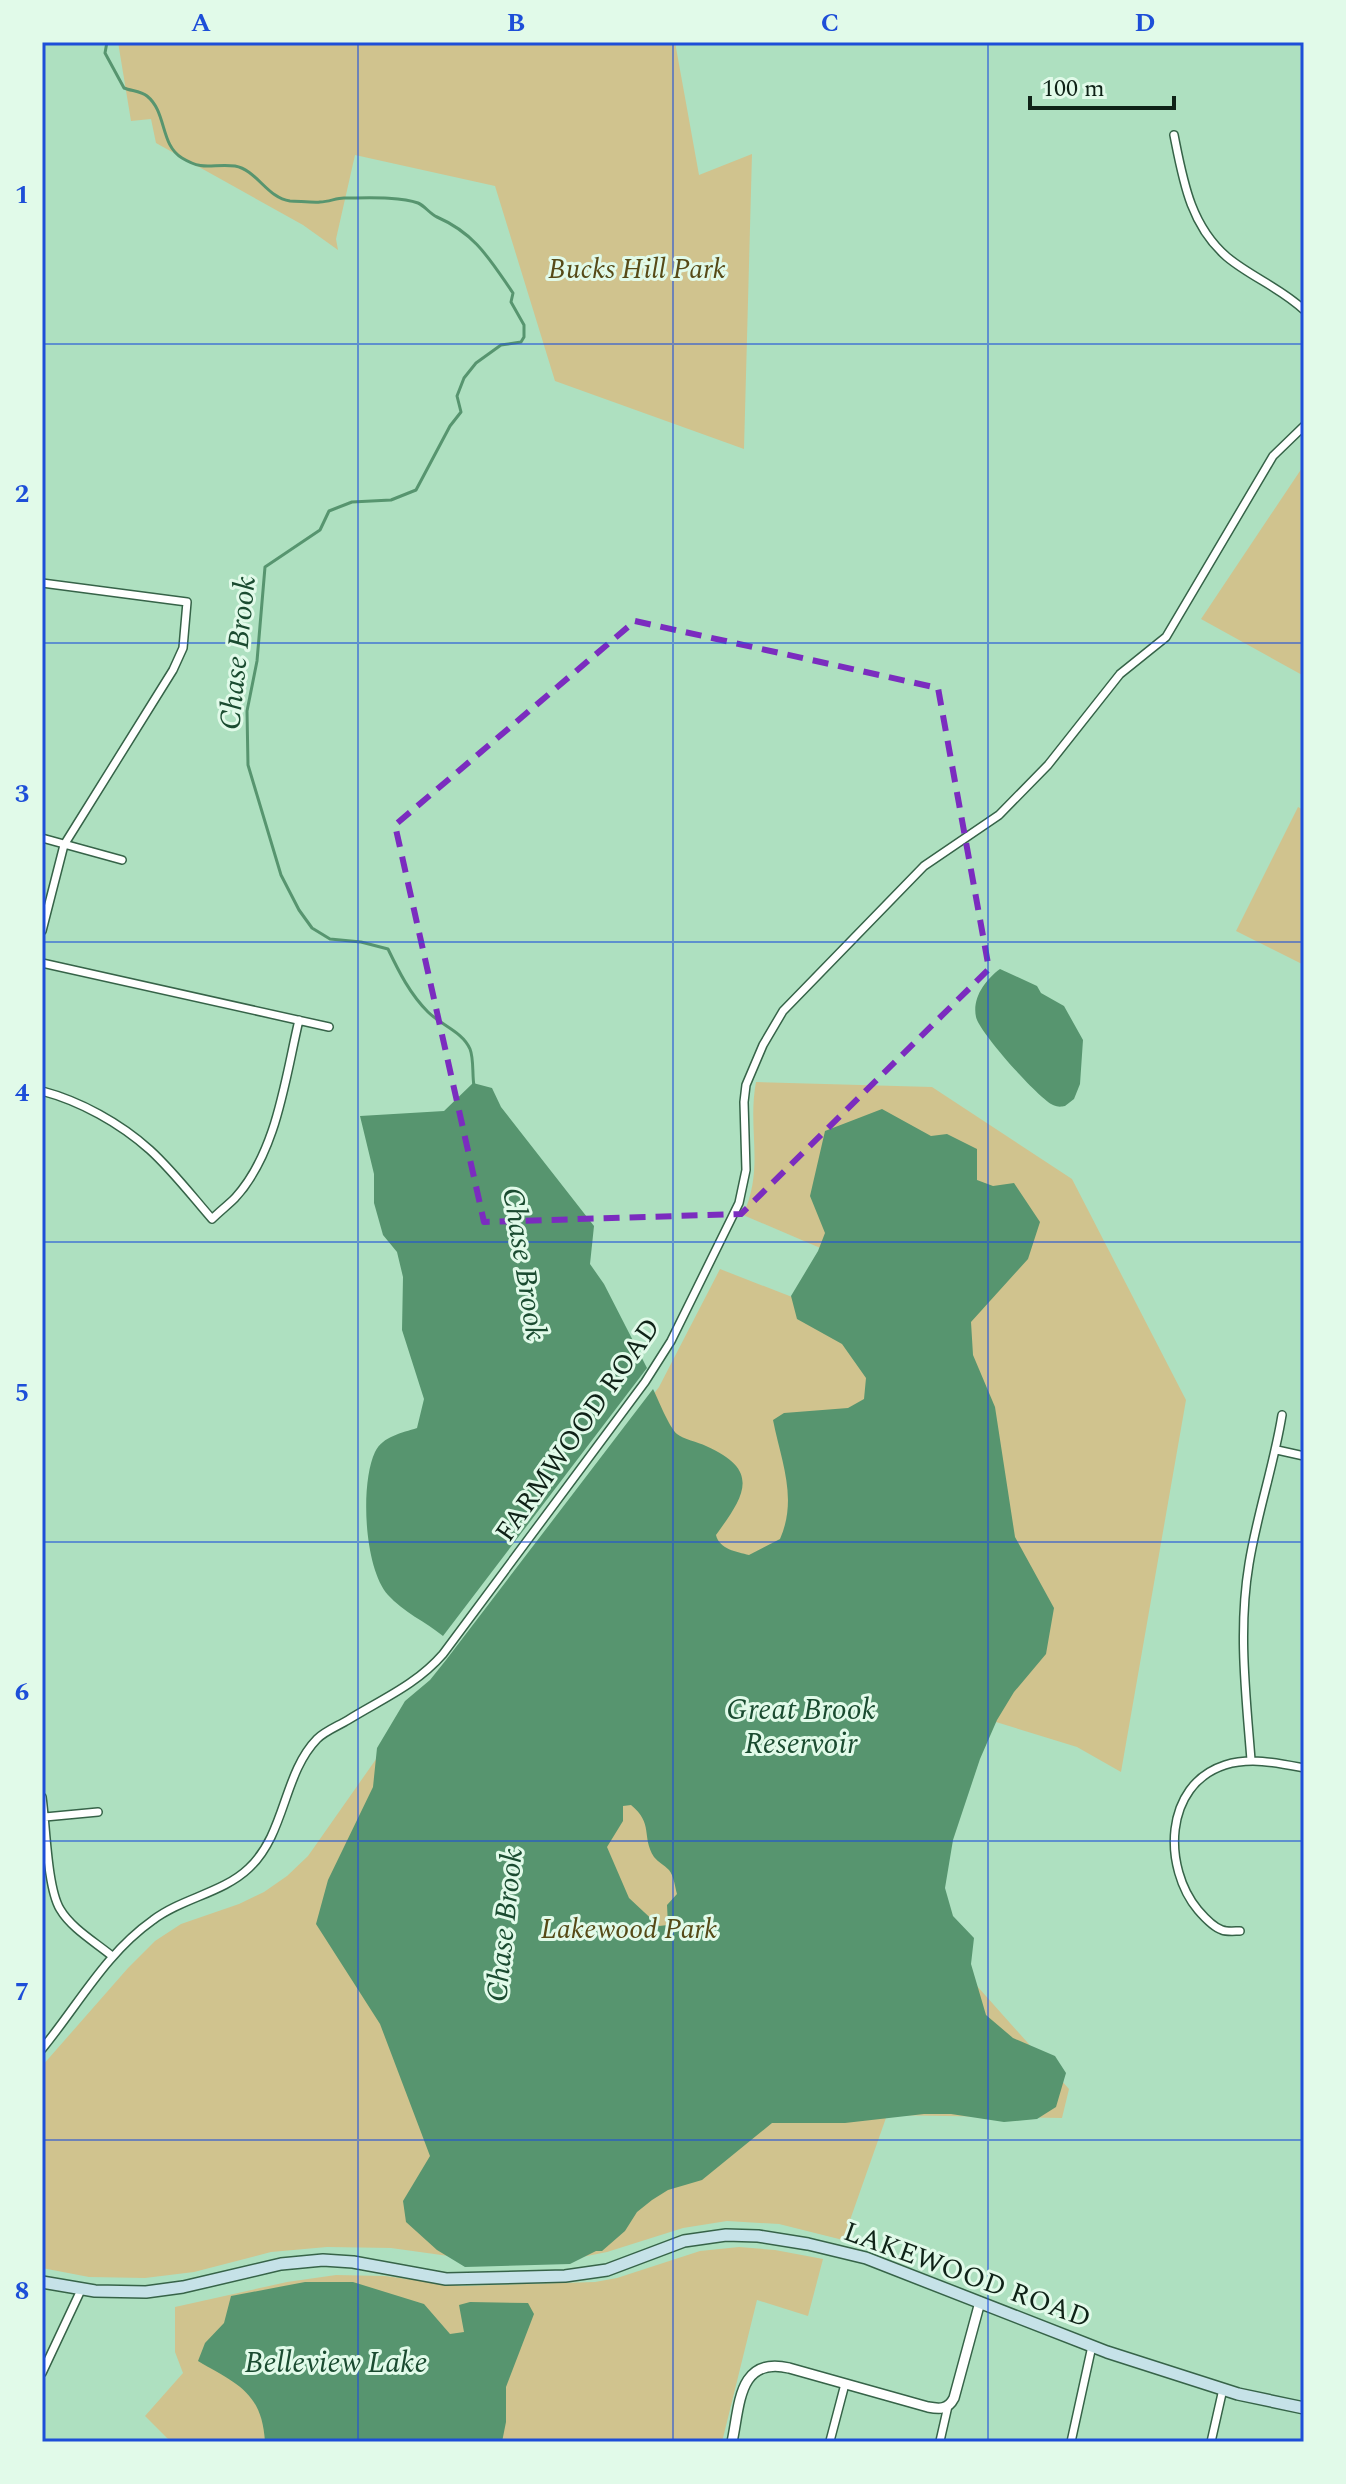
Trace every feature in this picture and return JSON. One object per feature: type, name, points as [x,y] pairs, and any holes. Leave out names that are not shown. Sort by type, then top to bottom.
[{"type":"main road","name":"LAKEWOOD ROAD","points":[[42,2282],[81,2290],[122,2293],[158,2291],[281,2264],[312,2261],[353,2262],[446,2279],[577,2275],[616,2267],[684,2241],[748,2235],[794,2241],[854,2255],[1092,2346],[1223,2389],[1304,2408]]},
{"type":"street","points":[[1174,135],[1187,198],[1204,231],[1227,257],[1294,300],[1304,310]]},
{"type":"street","name":"FARMWOOD ROAD","points":[[42,2049],[129,1937],[157,1917],[225,1885],[249,1868],[268,1844],[304,1756],[319,1737],[406,1687],[428,1672],[443,1654],[645,1382],[671,1341],[739,1203],[746,1170],[746,1085],[763,1045],[783,1011],[924,866],[999,815],[1048,765],[1120,674],[1166,637],[1273,456],[1304,426]]},
{"type":"street","points":[[42,583],[187,602],[183,648],[173,670],[64,845],[42,931]]},
{"type":"street","points":[[42,838],[122,860]]},
{"type":"street","points":[[42,963],[329,1027]]},
{"type":"street","points":[[42,1091],[64,1097],[107,1119],[149,1150],[212,1219],[236,1196],[262,1157],[276,1116],[299,1020]]},
{"type":"street","points":[[1251,1760],[1242,1636],[1249,1564],[1277,1450],[1282,1415]]},
{"type":"street","points":[[1277,1450],[1304,1456]]},
{"type":"street","points":[[1240,1931],[1221,1930],[1205,1919],[1188,1898],[1173,1846],[1176,1818],[1187,1793],[1206,1775],[1224,1765],[1251,1760],[1304,1768]]},
{"type":"street","points":[[42,1797],[58,1905],[70,1921],[112,1956]]},
{"type":"street","points":[[45,1817],[98,1812]]},
{"type":"street","points":[[42,2373],[81,2290]]},
{"type":"street","points":[[940,2441],[980,2302]]},
{"type":"street","points":[[1071,2442],[1092,2346]]},
{"type":"street","points":[[732,2442],[746,2383],[755,2370],[768,2365],[785,2366],[934,2408],[948,2406]]},
{"type":"street","points":[[830,2441],[845,2384]]},
{"type":"street","points":[[1211,2442],[1223,2389]]},
{"type":"highlighted area","points":[[635,621],[938,688],[989,969],[741,1214],[484,1222],[395,825]]},
{"type":"green space","name":"Bucks Hill Park","points":[[118,42],[675,42],[699,175],[752,154],[744,449],[555,381],[495,186],[355,155],[336,239],[338,250],[303,225],[156,143],[151,119],[131,121]]},
{"type":"green space","points":[[1304,465],[1304,676],[1201,619]]},
{"type":"green space","points":[[1298,807],[1304,810],[1304,965],[1236,931]]},
{"type":"green space","name":"Great Brook Reservoir","points":[[756,1082],[932,1087],[1072,1179],[1186,1400],[1121,1772],[1077,1747],[983,1718],[931,1897],[969,1977],[1069,2089],[1062,2118],[887,2115],[843,2240],[779,2224],[727,2221],[683,2228],[582,2257],[463,2258],[391,2248],[327,2247],[271,2252],[194,2272],[145,2278],[89,2277],[42,2268],[42,2066],[155,1941],[181,1924],[264,1892],[308,1856],[412,1708],[659,1387],[720,1269],[856,1322],[853,1262],[743,1215],[753,1181]]},
{"type":"green space","points":[[739,2247],[823,2259],[808,2316],[757,2300],[722,2442],[171,2442],[145,2416],[183,2373],[175,2352],[175,2307],[287,2282],[336,2275],[385,2276],[461,2286],[595,2282],[700,2251]]},
{"type":"water","points":[[1000,969],[1037,986],[1041,993],[1064,1006],[1083,1040],[1080,1084],[1074,1099],[1065,1106],[1053,1105],[1023,1078],[998,1050],[976,1017],[978,996],[989,978]]},
{"type":"water","points":[[473,1083],[492,1088],[501,1107],[594,1226],[590,1264],[604,1284],[647,1368],[443,1636],[388,1595],[380,1582],[369,1546],[367,1484],[375,1452],[388,1439],[417,1428],[424,1399],[402,1330],[403,1277],[397,1252],[383,1235],[374,1203],[374,1174],[360,1116],[444,1111]]},
{"type":"water","name":"Great Brook Reservoir","points":[[882,1109],[931,1136],[947,1134],[977,1149],[977,1180],[993,1186],[1014,1183],[1040,1222],[1028,1259],[971,1322],[973,1355],[995,1407],[1015,1537],[1054,1608],[1046,1654],[1014,1692],[997,1720],[980,1759],[953,1840],[945,1888],[953,1916],[974,1938],[971,1964],[986,2015],[1013,2038],[1055,2056],[1066,2073],[1056,2107],[1037,2119],[1004,2122],[951,2114],[924,2114],[845,2123],[772,2123],[702,2180],[668,2190],[652,2200],[637,2212],[625,2231],[602,2251],[570,2264],[465,2267],[437,2250],[406,2222],[403,2201],[430,2156],[380,2024],[316,1924],[328,1880],[373,1787],[377,1748],[405,1701],[430,1680],[446,1660],[653,1389],[677,1434],[724,1455],[741,1475],[740,1497],[716,1535],[721,1544],[749,1555],[780,1539],[788,1509],[788,1494],[773,1420],[784,1413],[848,1408],[864,1399],[866,1378],[842,1344],[797,1319],[791,1296],[825,1233],[810,1196],[825,1131]],"holes":[[[631,1805],[645,1824],[650,1850],[669,1870],[674,1882],[677,1894],[667,1905],[668,1925],[659,1926],[629,1898],[607,1847],[623,1821],[623,1806]]]},
{"type":"water","name":"Belleview Lake","points":[[305,2282],[353,2282],[424,2304],[450,2334],[464,2332],[459,2305],[470,2302],[528,2303],[534,2314],[506,2387],[506,2422],[502,2442],[265,2442],[259,2411],[253,2400],[236,2384],[198,2361],[205,2343],[224,2323],[231,2296]]},
{"type":"waterway","name":"Chase Brook","points":[[107,42],[105,53],[124,88],[145,94],[153,103],[170,145],[182,158],[203,166],[227,165],[243,169],[275,195],[290,201],[382,198],[418,203],[472,240],[513,293],[511,302],[524,325],[524,337],[521,342],[501,345],[476,363],[464,378],[457,396],[461,412],[450,426],[416,490],[391,500],[352,502],[329,511],[320,530],[265,567],[257,661],[247,711],[248,765],[281,875],[299,910],[312,928],[330,939],[388,949],[405,982],[422,1005],[467,1043],[472,1057],[474,1086]]},
{"type":"park label","name":"Lakewood Park","points":[[629,1929]]}]
